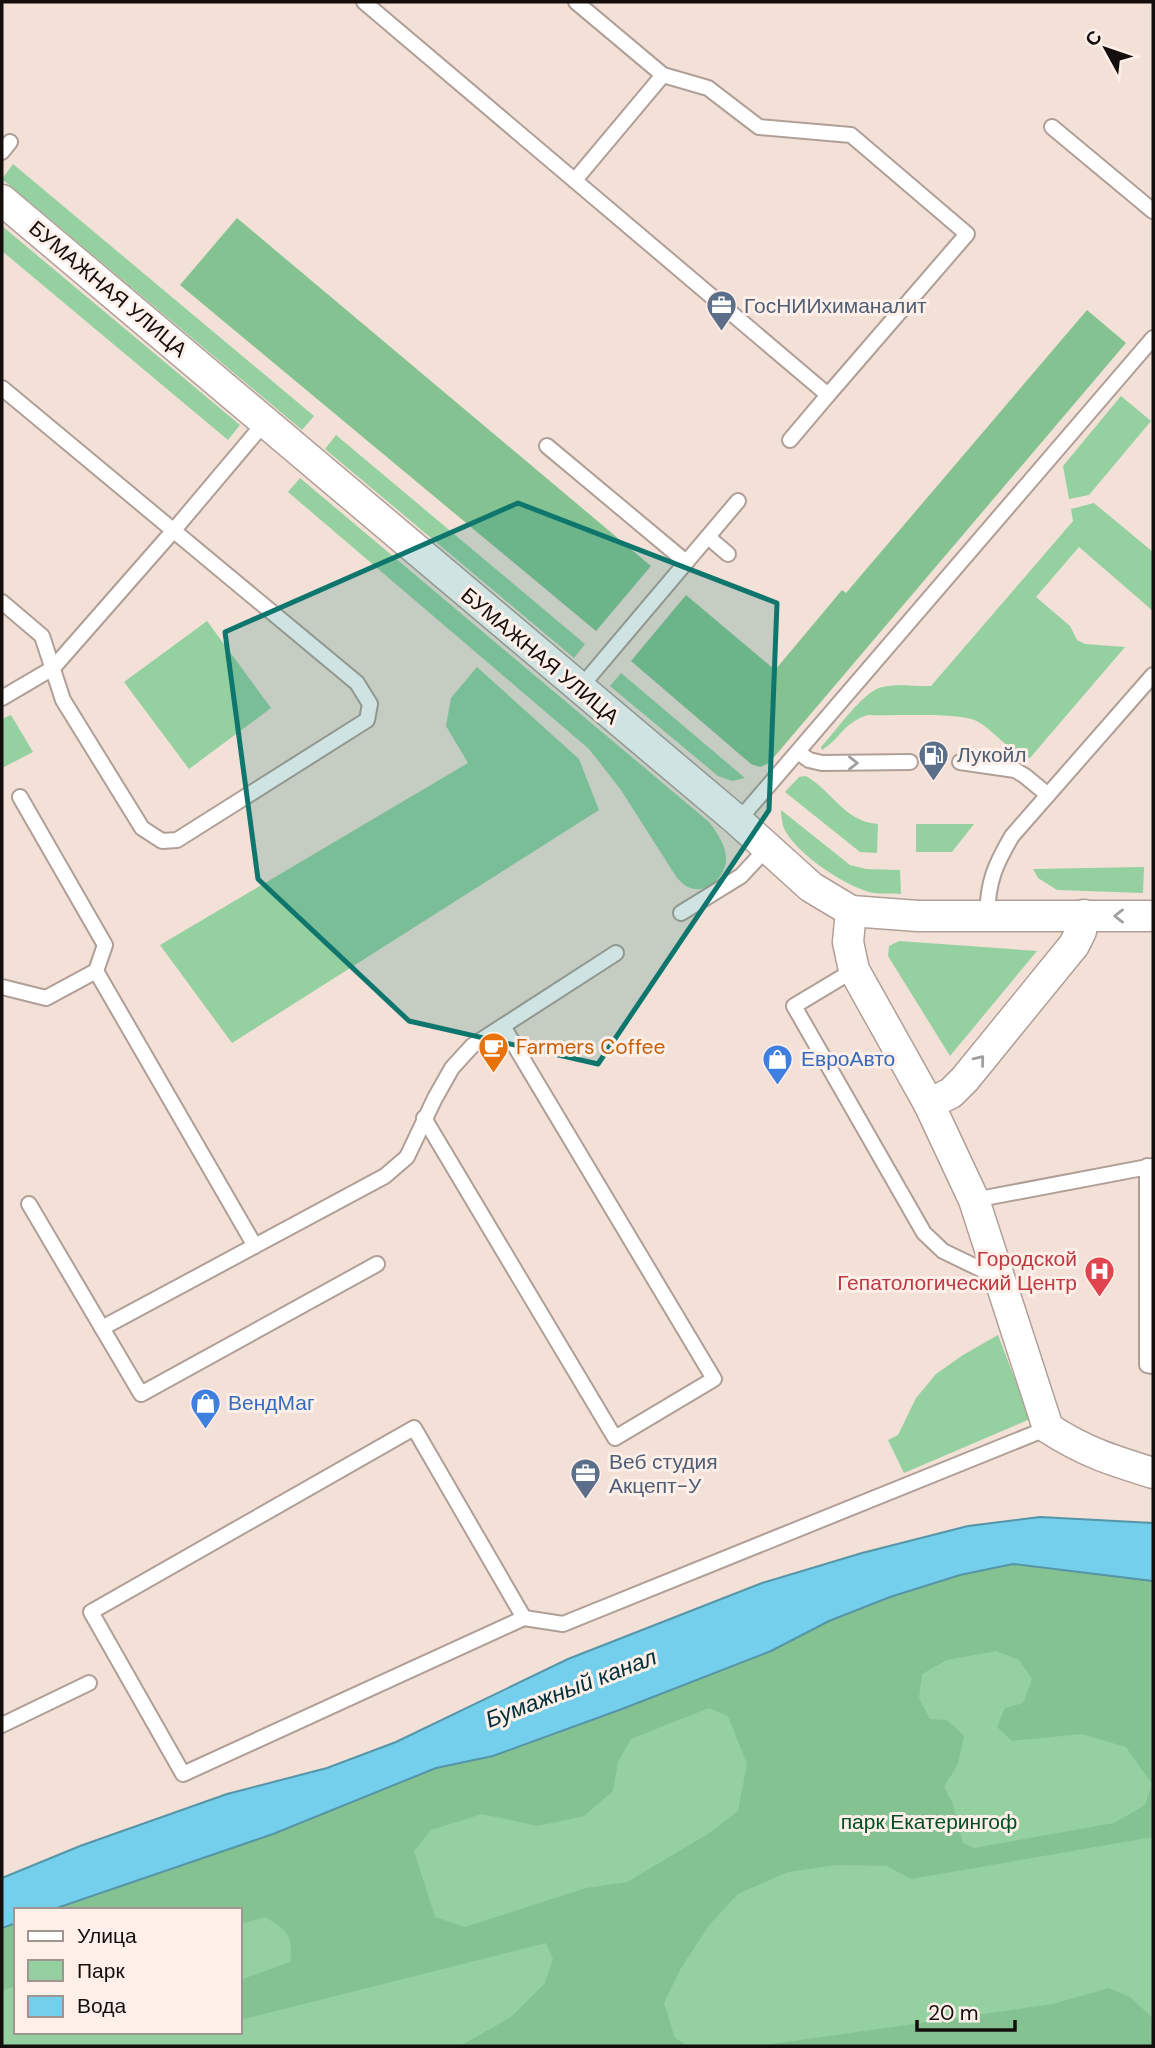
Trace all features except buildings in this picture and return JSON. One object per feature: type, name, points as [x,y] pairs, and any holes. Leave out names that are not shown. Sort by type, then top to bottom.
[{"type":"street","name":"БУМАЖНАЯ УЛИЦА","points":[[2,200],[738,821],[811,887],[850,911],[918,916],[1153,916]]},
{"type":"street","points":[[850,911],[848,942],[854,970],[929,1104],[974,1200],[1048,1428],[1078,1447],[1153,1473]]},
{"type":"street","points":[[929,1104],[951,1093],[965,1079],[1074,945],[1081,931],[1084,915]]},
{"type":"lane","points":[[364,2],[828,395]]},
{"type":"lane","points":[[576,2],[663,75],[708,88],[759,127],[851,135],[967,234],[790,440]]},
{"type":"lane","points":[[575,180],[663,75]]},
{"type":"lane","points":[[1052,127],[1153,211]]},
{"type":"lane","points":[[738,821],[1153,338]]},
{"type":"lane","points":[[2,388],[357,683],[370,704],[367,720],[177,840],[162,841],[142,828],[63,700],[42,636],[2,602]]},
{"type":"lane","points":[[2,698],[53,668],[265,422]]},
{"type":"lane","points":[[547,446],[686,562]]},
{"type":"lane","points":[[579,689],[738,501]]},
{"type":"lane","points":[[708,537],[728,554]]},
{"type":"lane","points":[[987,915],[988,889],[996,863],[1012,836],[1153,675]]},
{"type":"lane","points":[[798,752],[809,760],[822,763],[910,762]]},
{"type":"lane","points":[[960,761],[1014,771],[1025,776],[1048,795]]},
{"type":"lane","points":[[2,987],[46,998],[96,971],[105,945],[20,797]]},
{"type":"lane","points":[[681,913],[741,876],[767,848]]},
{"type":"lane","points":[[102,1328],[385,1176],[407,1157],[424,1118],[452,1068],[472,1046],[616,953]]},
{"type":"lane","points":[[854,970],[794,1006],[924,1233],[943,1251],[999,1278]]},
{"type":"lane","points":[[96,971],[255,1246]]},
{"type":"lane","points":[[424,1118],[615,1438],[714,1379],[503,1026]]},
{"type":"lane","points":[[974,1200],[1150,1166],[1147,1365],[1153,1366]]},
{"type":"lane","points":[[29,1204],[141,1394],[377,1264]]},
{"type":"lane","points":[[524,1618],[414,1428],[91,1612],[183,1774],[524,1618],[563,1624],[1048,1428]]},
{"type":"lane","points":[[2,1725],[89,1683]]},
{"type":"highlighted area","points":[[518,503],[777,603],[769,810],[598,1064],[409,1021],[258,879],[225,632]]},
{"type":"green space","points":[[13,164],[314,416],[302,430],[2,179]]},
{"type":"green space","points":[[237,218],[651,566],[596,631],[180,285]]},
{"type":"green space","points":[[2,226],[240,425],[228,440],[2,251]]},
{"type":"green space","points":[[1087,310],[1126,343],[769,763],[760,767],[751,764],[631,661],[686,595],[775,670],[842,590],[846,593]]},
{"type":"green space","points":[[1121,396],[1151,421],[1089,495],[1069,499],[1063,466]]},
{"type":"green space","points":[[336,435],[585,644],[574,658],[325,449]]},
{"type":"green space","points":[[300,478],[709,822],[718,834],[726,857],[726,864],[716,882],[697,889],[680,881],[621,790],[589,749],[288,492]]},
{"type":"green space","points":[[1094,503],[1153,552],[1153,611],[1079,547],[1036,597],[1070,626],[1077,640],[1085,644],[1125,647],[1030,758],[1009,747],[977,721],[941,715],[868,715],[853,722],[822,750],[821,747],[847,716],[875,690],[895,685],[931,686],[1073,521],[1071,509]]},
{"type":"green space","points":[[207,621],[271,708],[189,769],[124,682]]},
{"type":"green space","points":[[477,667],[579,759],[599,810],[232,1043],[160,945],[468,763],[446,726],[451,698]]},
{"type":"green space","points":[[621,673],[745,778],[732,781],[718,776],[610,686]]},
{"type":"green space","points":[[11,715],[33,752],[2,768],[2,719]]},
{"type":"green space","points":[[806,776],[856,818],[878,824],[877,853],[860,852],[785,792],[799,777]]},
{"type":"green space","points":[[781,810],[850,865],[866,869],[900,870],[901,894],[863,890],[822,867],[789,836],[783,826]]},
{"type":"green space","points":[[916,824],[974,824],[952,852],[916,852]]},
{"type":"green space","points":[[1144,867],[1143,893],[1057,890],[1038,878],[1033,869]]},
{"type":"green space","points":[[899,941],[1037,951],[950,1056],[888,956],[889,946]]},
{"type":"green space","points":[[998,1335],[1030,1419],[904,1473],[888,1440],[898,1435],[916,1398],[936,1374]]},
{"type":"green space","name":"парк Екатерингоф","points":[[1013,1564],[1153,1581],[1153,2046],[2,2046],[2,1928],[14,1924],[14,2034],[242,2034],[242,1908],[57,1908]]},
{"type":"green space","points":[[1013,1564],[1153,1581],[1153,1837],[911,1879],[887,1866],[837,1865],[788,1872],[738,1894],[710,1924],[681,1968],[664,2003],[675,2038],[687,2046],[460,2046],[511,2017],[545,1983],[553,1959],[546,1943],[242,2019],[242,1979],[290,1962],[291,1945],[287,1934],[265,1917],[242,1923],[242,1908],[57,1908],[273,1834],[436,1768],[493,1756],[622,1709],[771,1651],[829,1621],[890,1597],[960,1575]],"holes":[[[996,1651],[1019,1660],[1032,1679],[1023,1703],[1005,1708],[997,1727],[1012,1741],[1082,1734],[1126,1747],[1152,1784],[1145,1805],[1114,1823],[974,1848],[963,1843],[952,1802],[944,1787],[958,1764],[964,1736],[947,1720],[930,1719],[919,1698],[922,1674],[947,1660]],[[709,1708],[728,1716],[747,1764],[738,1811],[708,1834],[627,1882],[586,1888],[465,1927],[435,1917],[414,1851],[431,1830],[482,1814],[538,1826],[584,1816],[613,1791],[618,1762],[631,1739]]]},
{"type":"green space","points":[[14,1924],[14,1987],[2,1990],[2,1928]]},
{"type":"green space","points":[[1109,1988],[1130,1997],[1153,2018],[1153,2046],[759,2046],[1053,2004]]},
{"type":"water","name":"Бумажный канал","points":[[1040,1517],[1153,1523],[1153,1581],[1013,1564],[960,1575],[890,1597],[829,1621],[771,1651],[622,1709],[493,1756],[436,1768],[273,1834],[57,1908],[14,1908],[14,1924],[2,1928],[2,1878],[80,1846],[227,1794],[327,1768],[396,1742],[568,1659],[762,1583],[862,1553],[968,1526]]},
{"type":"place","name":"ГосНИИхиманалит","points":[[721,333]]},
{"type":"place","name":"Лукойл","points":[[934,782]]},
{"type":"place","name":"Farmers Coffee","points":[[493,1074]]},
{"type":"place","name":"ЕвроАвто","points":[[778,1086]]},
{"type":"place","name":"Городской Гепатологический Центр","points":[[1100,1298]]},
{"type":"place","name":"ВендМаг","points":[[205,1430]]},
{"type":"place","name":"Веб студия Акцепт-У","points":[[586,1501]]}]
